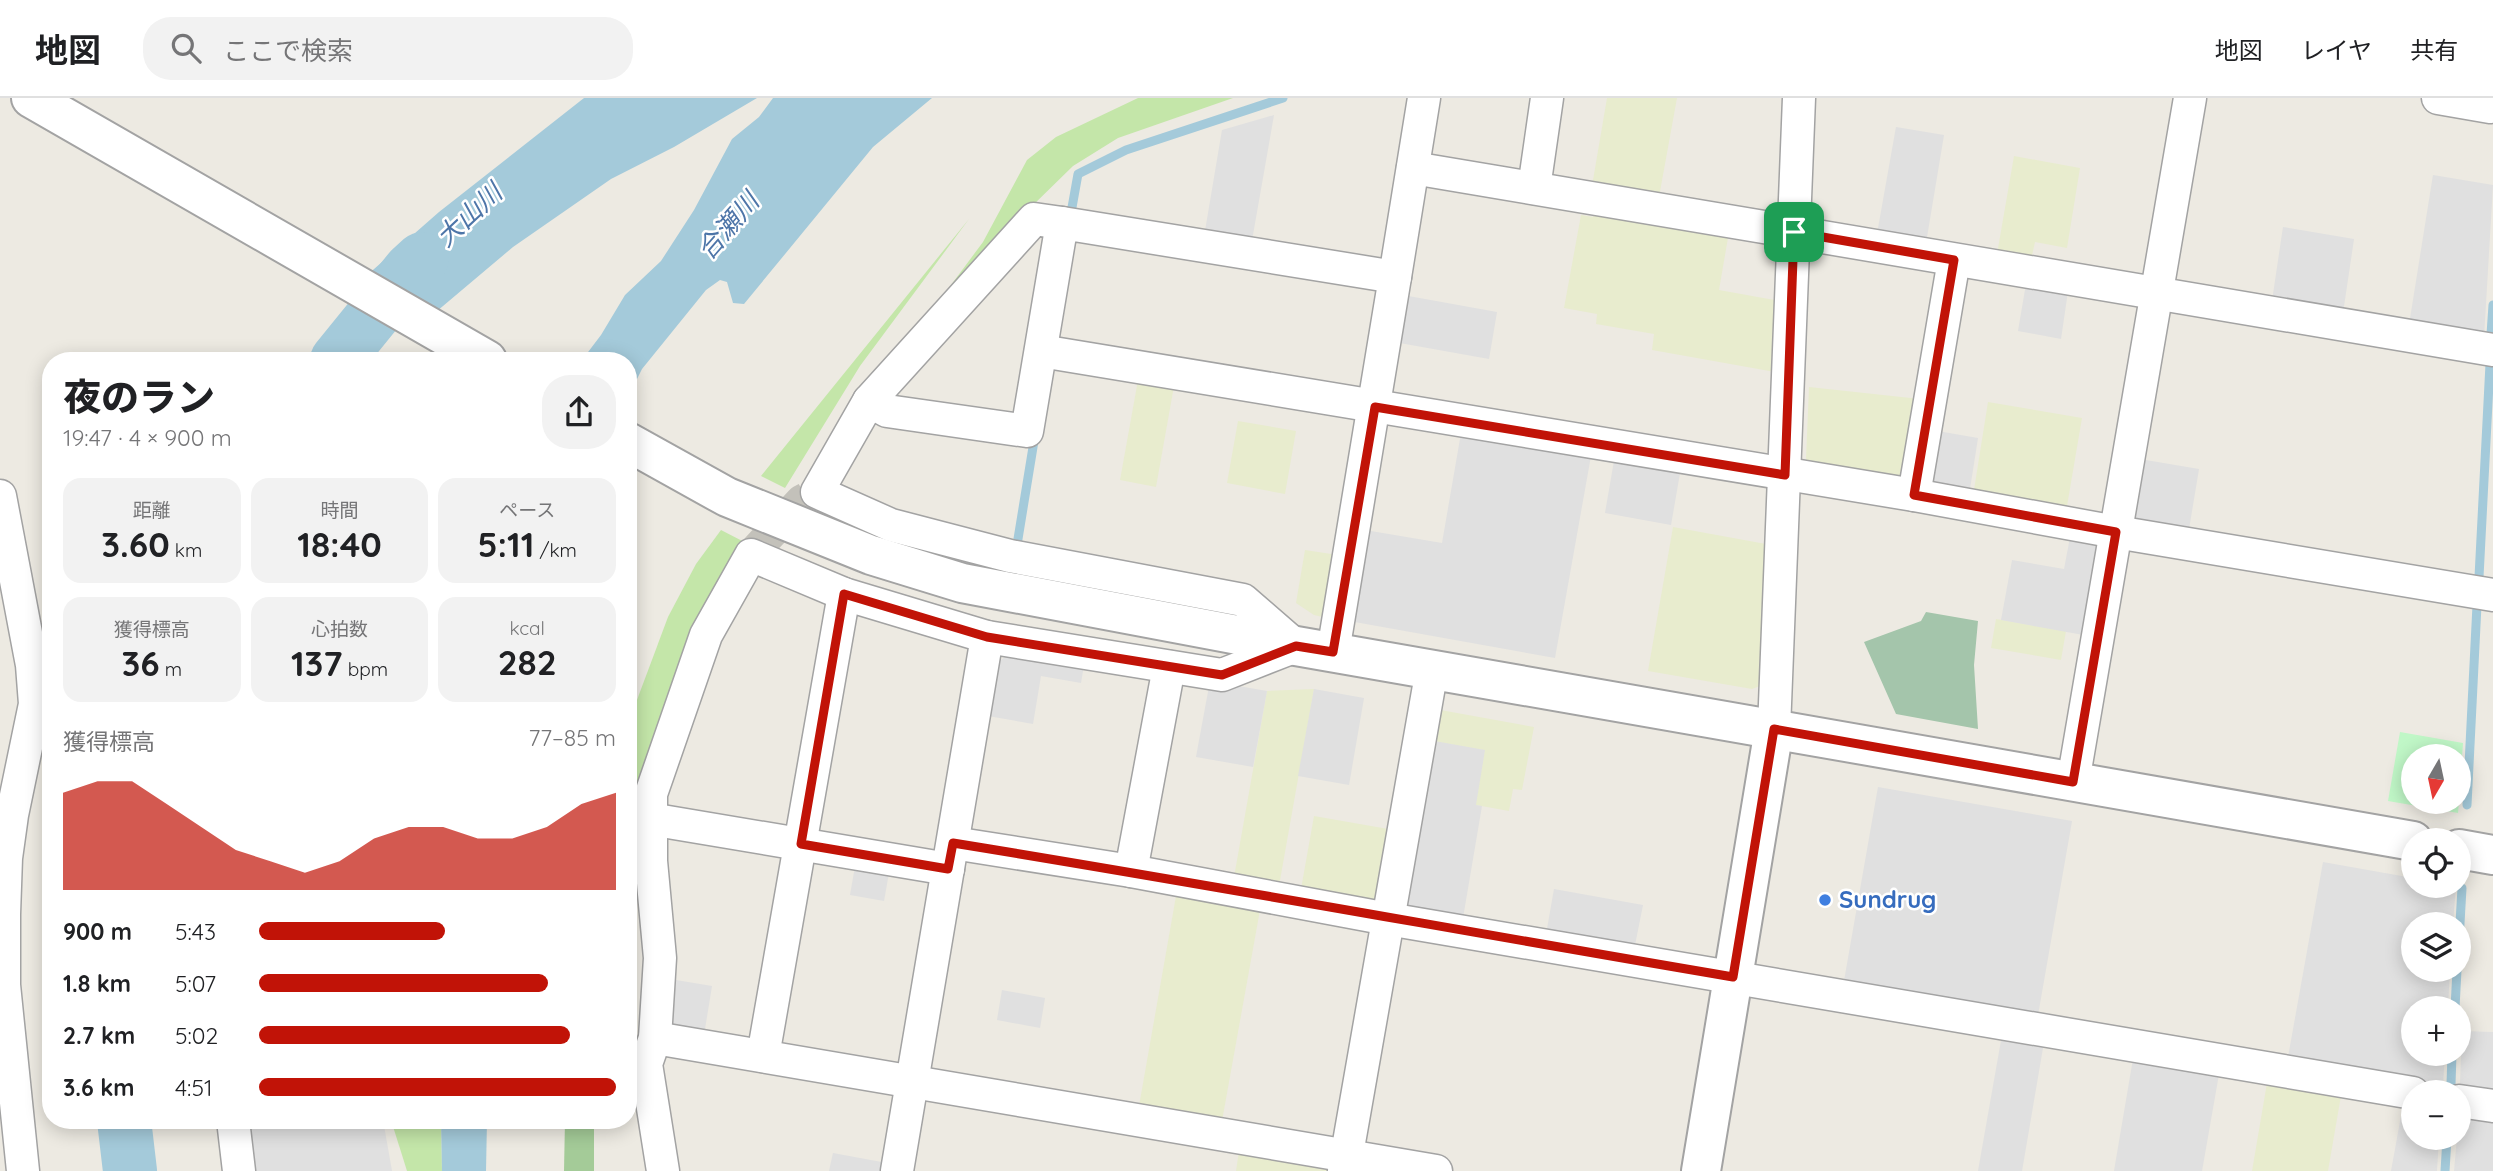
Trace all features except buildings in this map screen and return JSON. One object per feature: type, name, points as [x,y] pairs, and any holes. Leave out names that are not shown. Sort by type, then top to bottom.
[{"type":"street","points":[[31,98],[473,352]]},
{"type":"street","points":[[1315,649],[1375,407],[1424,98]]},
{"type":"street","points":[[1534,188],[1548,98]]},
{"type":"street","points":[[1701,1171],[1774,729],[1799,98]]},
{"type":"street","points":[[2073,782],[2190,98]]},
{"type":"street","points":[[2438,98],[2490,107]]},
{"type":"street","points":[[1413,168],[2493,350]]},
{"type":"street","points":[[1315,649],[1243,600],[1010,556],[891,525],[817,492],[869,401],[1034,219],[1395,277]]},
{"type":"street","points":[[869,401],[887,411],[1027,431],[1062,223]]},
{"type":"street","points":[[1914,495],[1954,260]]},
{"type":"street","points":[[1041,351],[1914,495],[2493,595]]},
{"type":"street","points":[[637,447],[708,488],[871,555],[962,583],[1315,649],[2401,839]]},
{"type":"street","points":[[0,496],[32,665],[35,704],[12,815],[6,858],[4,914],[4,985],[23,1171]]},
{"type":"street","points":[[663,1171],[646,1064],[655,1038],[660,958],[651,861],[651,794],[706,635],[751,555],[844,594],[987,637],[1222,675],[1315,649]]},
{"type":"street","points":[[763,1056],[844,594]]},
{"type":"street","points":[[897,1171],[987,637]]},
{"type":"street","points":[[1130,871],[1169,667]]},
{"type":"street","points":[[1345,1164],[1432,669]]},
{"type":"street","points":[[650,819],[801,844],[1130,871],[1388,919],[2401,1091]]},
{"type":"street","points":[[2471,851],[2493,855]]},
{"type":"street","points":[[655,1038],[913,1082],[1345,1164],[1436,1171]]},
{"type":"street","points":[[2471,1103],[2493,1106]]},
{"type":"street","points":[[234,1129],[239,1171]]},
{"type":"green space","points":[[1138,98],[1233,98],[1118,138],[1073,166],[988,249],[896,359],[983,242],[1027,160],[1056,137]]},
{"type":"green space","points":[[1607,98],[1677,98],[1659,197],[1592,186]]},
{"type":"green space","points":[[2014,156],[2080,168],[2067,248],[2035,242],[2031,260],[1997,254]]},
{"type":"green space","points":[[1595,208],[1729,232],[1719,290],[1780,301],[1775,372],[1652,350],[1654,334],[1596,324],[1597,314],[1564,308],[1581,215],[1593,217]]},
{"type":"green space","points":[[969,219],[860,366],[785,488],[761,476]]},
{"type":"green space","points":[[1138,380],[1174,386],[1156,487],[1120,480]]},
{"type":"green space","points":[[1809,387],[1920,399],[1907,478],[1812,468],[1806,459]]},
{"type":"green space","points":[[1988,402],[2082,418],[2066,512],[1973,496]]},
{"type":"green space","points":[[1238,421],[1296,431],[1285,494],[1227,483]]},
{"type":"green space","points":[[1673,527],[1766,544],[1760,686],[1752,689],[1648,671]]},
{"type":"green space","points":[[721,530],[752,546],[640,783],[637,782],[637,700],[668,617],[696,564]]},
{"type":"green space","points":[[1305,550],[1338,555],[1327,618],[1314,615],[1296,603]]},
{"type":"green space","points":[[1926,612],[1978,621],[1974,665],[1978,729],[1896,714],[1864,642],[1921,621]]},
{"type":"green space","points":[[1996,619],[2066,631],[2061,660],[1991,648]]},
{"type":"green space","points":[[1314,689],[1279,886],[1234,877],[1267,691]]},
{"type":"green space","points":[[1435,709],[1534,727],[1522,790],[1513,789],[1509,811],[1476,805],[1429,740]]},
{"type":"green space","points":[[2400,732],[2463,743],[2401,744],[2401,803],[2388,801]]},
{"type":"green space","points":[[1314,816],[1394,830],[1376,902],[1301,889]]},
{"type":"green space","points":[[1176,896],[1260,910],[1222,1121],[1139,1106]]},
{"type":"green space","points":[[2268,1077],[2342,1090],[2328,1171],[2252,1171]]},
{"type":"green space","points":[[394,1129],[441,1129],[442,1171],[407,1171]]},
{"type":"green space","points":[[565,1129],[594,1129],[594,1171],[564,1171]]},
{"type":"green space","points":[[1239,1151],[1327,1167],[1329,1171],[1236,1171]]},
{"type":"shaded area","points":[[1274,115],[1251,246],[1204,237],[1222,130]]},
{"type":"shaded area","points":[[1896,127],[1944,135],[1926,243],[1877,234]]},
{"type":"shaded area","points":[[2433,175],[2493,185],[2484,337],[2409,325]]},
{"type":"shaded area","points":[[2283,227],[2354,239],[2343,313],[2272,301]]},
{"type":"shaded area","points":[[2026,284],[2068,291],[2061,339],[2018,331]]},
{"type":"shaded area","points":[[1403,295],[1497,312],[1489,359],[1394,342]]},
{"type":"shaded area","points":[[1932,430],[1978,438],[1969,495],[1930,489]]},
{"type":"shaded area","points":[[1461,433],[1591,456],[1555,658],[1349,621],[1365,530],[1442,543]]},
{"type":"shaded area","points":[[2140,459],[2199,469],[2189,529],[2138,521],[2131,512]]},
{"type":"shaded area","points":[[1614,461],[1680,473],[1671,525],[1605,513]]},
{"type":"shaded area","points":[[2071,532],[2099,537],[2089,636],[2001,620],[2012,560],[2064,569]]},
{"type":"shaded area","points":[[1012,652],[1084,665],[1081,683],[1041,676],[1033,724],[988,716],[998,662]]},
{"type":"shaded area","points":[[1210,681],[1267,691],[1253,767],[1196,757]]},
{"type":"shaded area","points":[[1314,689],[1364,698],[1349,785],[1298,776]]},
{"type":"shaded area","points":[[1429,740],[1485,750],[1476,805],[1482,806],[1463,918],[1408,908],[1401,899]]},
{"type":"shaded area","points":[[1878,787],[2072,821],[2038,1015],[1844,981]]},
{"type":"shaded area","points":[[856,861],[890,867],[884,901],[850,895]]},
{"type":"shaded area","points":[[2323,862],[2401,876],[2401,898],[2455,898],[2454,912],[2401,912],[2401,982],[2449,982],[2449,996],[2401,996],[2401,1066],[2444,1066],[2443,1080],[2415,1080],[2288,1057]]},
{"type":"shaded area","points":[[1554,889],[1643,905],[1635,945],[1547,929]]},
{"type":"shaded area","points":[[670,979],[712,986],[704,1035],[672,1029],[666,1020]]},
{"type":"shaded area","points":[[1002,990],[1045,998],[1040,1028],[997,1020]]},
{"type":"shaded area","points":[[2471,1031],[2493,1032],[2493,1091],[2471,1087],[2471,1080],[2460,1080],[2461,1066],[2471,1066]]},
{"type":"shaded area","points":[[2002,1035],[2044,1042],[2022,1171],[1978,1171]]},
{"type":"shaded area","points":[[2133,1059],[2219,1074],[2202,1171],[2114,1171]]},
{"type":"shaded area","points":[[2401,1116],[2401,1150],[2438,1150],[2437,1171],[2391,1171]]},
{"type":"shaded area","points":[[2471,1116],[2493,1120],[2493,1171],[2454,1171],[2456,1150],[2471,1150]]},
{"type":"shaded area","points":[[241,1129],[385,1129],[392,1171],[245,1171]]},
{"type":"shaded area","points":[[833,1153],[887,1163],[886,1171],[829,1171]]},
{"type":"water","points":[[584,98],[757,98],[674,147],[611,179],[513,247],[411,333],[349,291],[439,212]]},
{"type":"water","name":"合瀬川","points":[[773,98],[932,98],[873,147],[744,304],[733,303],[727,282],[720,280],[706,290],[642,369],[637,379],[637,352],[588,352],[625,295],[661,261],[694,210],[732,139],[759,117]]},
{"type":"water","points":[[441,1129],[487,1129],[486,1171],[442,1171]]},
{"type":"waterway","points":[[1071,213],[1078,174],[1126,150],[1283,98]]},
{"type":"waterway","name":"大山川","points":[[343,352],[422,259]]},
{"type":"waterway","points":[[2491,334],[2493,305]]},
{"type":"waterway","points":[[2479,577],[2490,364]]},
{"type":"waterway","points":[[1017,545],[1034,441]]},
{"type":"waterway","points":[[2470,744],[2477,605]]},
{"type":"waterway","points":[[2461,898],[2461,912]]},
{"type":"waterway","points":[[2456,982],[2456,996]]},
{"type":"waterway","points":[[2451,1080],[2452,1066]]},
{"type":"waterway","name":"大山川","points":[[125,1129],[130,1171]]},
{"type":"waterway","points":[[2445,1171],[2446,1150]]},
{"type":"tunnel","points":[[751,555],[801,501],[817,492]]},
{"type":"place","name":"Sundrug","points":[[1825,900]]},
{"type":"route","points":[[1794,232],[1954,260],[1914,495],[2116,532],[2073,782],[1774,729],[1733,977],[1388,919],[1130,871],[953,843],[948,869],[801,844],[844,594],[987,637],[1222,675],[1296,646],[1333,652],[1375,407],[1785,475],[1794,232]]}]
